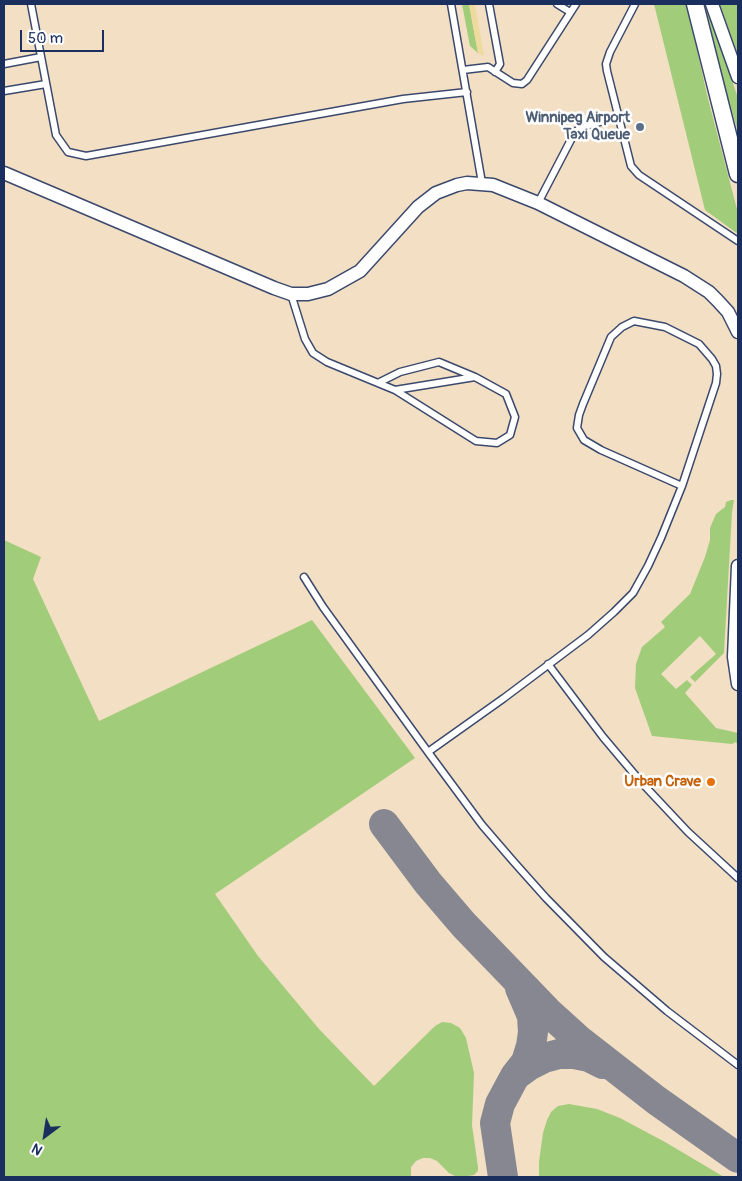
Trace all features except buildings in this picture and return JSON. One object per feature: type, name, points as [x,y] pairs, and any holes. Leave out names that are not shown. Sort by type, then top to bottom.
[{"type":"main road","points":[[695,4],[738,174]]},
{"type":"street","points":[[712,4],[738,77]]},
{"type":"street","points":[[4,173],[252,280],[291,294],[308,294],[328,289],[344,281],[360,271],[418,208],[436,193],[457,185],[482,183],[505,189],[538,203],[698,284],[709,292],[728,312],[738,332]]},
{"type":"street","points":[[738,566],[734,657],[738,684]]},
{"type":"lane","points":[[31,4],[56,134],[68,152],[86,156],[403,99],[466,92]]},
{"type":"lane","points":[[451,4],[482,183]]},
{"type":"lane","points":[[489,4],[500,64],[495,72]]},
{"type":"lane","points":[[558,4],[570,12]]},
{"type":"lane","points":[[463,70],[488,67],[516,84],[525,83],[576,4]]},
{"type":"lane","points":[[635,4],[607,59],[607,71],[629,162],[636,172],[738,241]]},
{"type":"lane","points":[[4,64],[41,57]]},
{"type":"lane","points":[[4,91],[46,84]]},
{"type":"lane","points":[[538,203],[574,132],[582,127],[618,118]]},
{"type":"lane","points":[[291,294],[305,339],[313,353],[327,362],[378,383],[395,390],[476,441],[497,443],[510,435],[515,417],[506,394],[475,377],[439,362],[400,372],[378,383]]},
{"type":"lane","points":[[428,752],[504,698],[614,612],[633,593],[661,538],[682,486],[716,383],[716,366],[709,354],[699,344],[687,337],[655,324],[634,321],[622,327],[611,337],[583,404],[577,428],[584,440],[601,450],[682,486]]},
{"type":"lane","points":[[395,390],[475,377]]},
{"type":"lane","points":[[304,577],[323,607],[428,752],[507,854],[577,931],[636,986],[699,1037],[738,1065]]},
{"type":"lane","points":[[548,664],[603,737],[640,782],[688,832],[738,878]]},
{"type":"green space","points":[[462,4],[469,4],[478,53],[470,46]]},
{"type":"green space","points":[[654,4],[687,4],[707,95],[738,213],[738,234],[705,210]]},
{"type":"green space","points":[[701,4],[706,4],[738,98],[738,132]]},
{"type":"green space","points":[[720,4],[738,4],[738,56]]},
{"type":"green space","points":[[734,500],[724,653],[695,682],[690,677],[716,654],[700,636],[661,674],[676,689],[687,680],[692,685],[685,693],[716,728],[738,733],[738,746],[736,742],[732,744],[652,736],[635,688],[636,664],[642,647],[665,627],[661,622],[690,594],[705,557],[710,540],[710,528],[716,514],[725,507],[726,502]]},
{"type":"green space","points":[[4,540],[41,557],[33,579],[99,721],[312,620],[415,758],[215,894],[258,956],[319,1029],[374,1086],[435,1026],[442,1022],[451,1023],[460,1028],[466,1038],[474,1073],[472,1125],[478,1171],[474,1175],[455,1176],[449,1173],[437,1161],[423,1158],[416,1161],[411,1167],[411,1177],[4,1177]]},
{"type":"green space","points":[[569,1104],[597,1109],[620,1118],[724,1177],[539,1177],[543,1133],[547,1120],[551,1112],[558,1106]]},
{"type":"sand","points":[[469,4],[475,4],[484,56],[478,53]]},
{"type":"taxiway","points":[[384,824],[428,883],[464,925],[547,1011],[579,1040],[656,1100],[738,1158]]},
{"type":"taxiway","points":[[515,1076],[526,1062],[533,1032],[532,1016],[520,988]]},
{"type":"taxiway","points":[[503,1177],[495,1123],[500,1104],[515,1076],[530,1065],[544,1058],[559,1054],[589,1057],[603,1064]]},
{"type":"place","name":"Winnipeg Airport Taxi Queue","points":[[640,127]]},
{"type":"place","name":"Urban Crave","points":[[711,782]]}]
